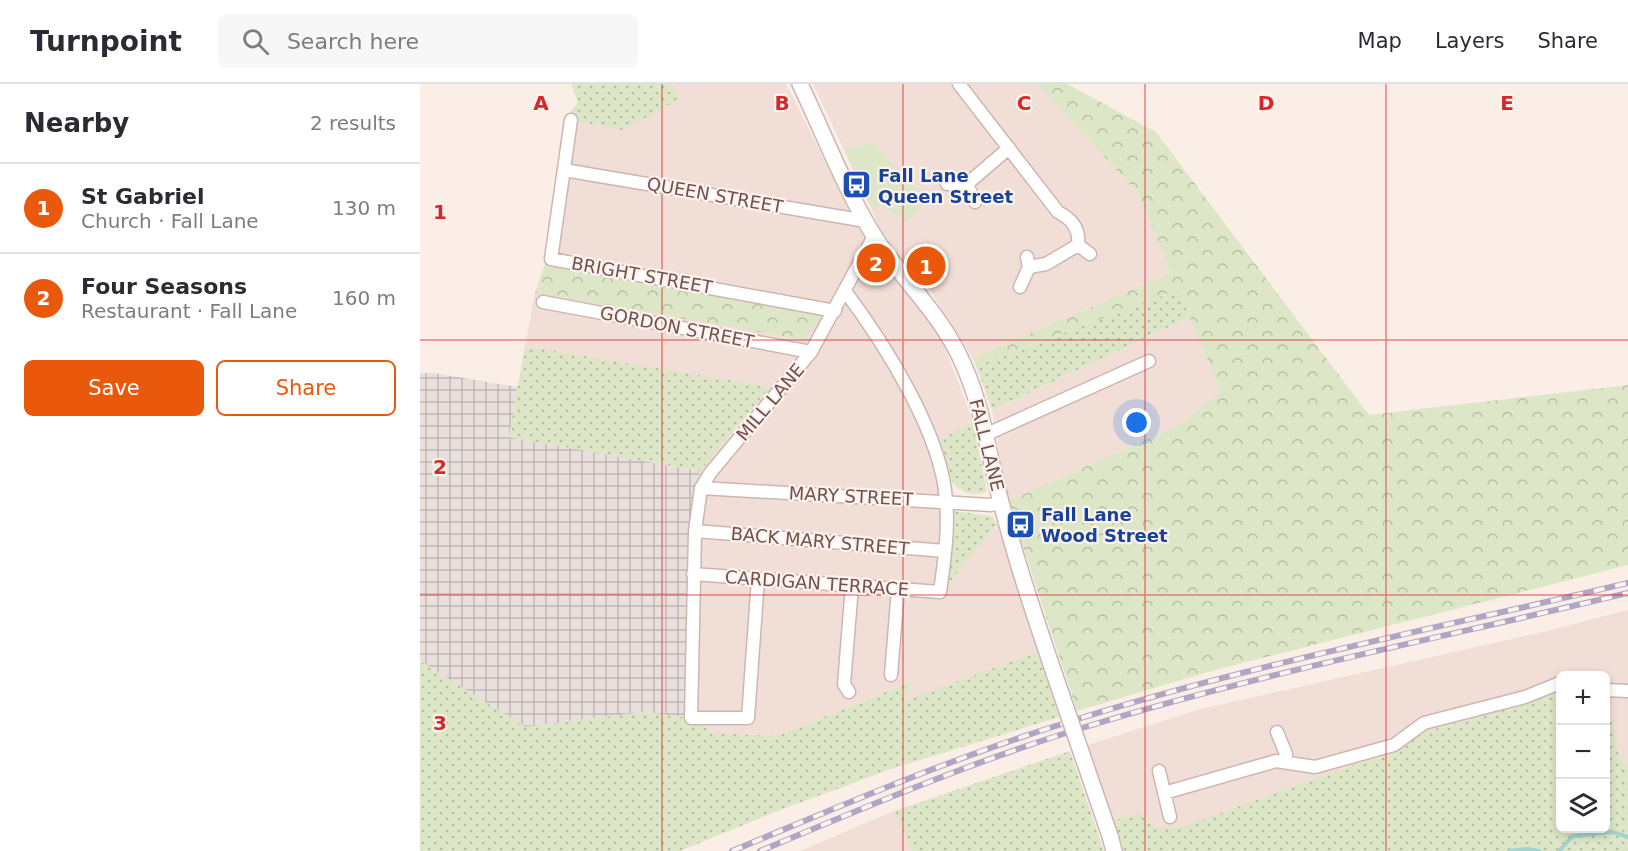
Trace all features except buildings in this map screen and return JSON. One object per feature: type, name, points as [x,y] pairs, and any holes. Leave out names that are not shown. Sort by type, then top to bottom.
[{"type":"street","name":"FALL LANE","points":[[800,84],[838,168],[874,236],[931,307],[964,365],[987,434],[1001,503],[1055,676],[1114,851]]},
{"type":"street","points":[[959,84],[1058,212],[1068,217],[1075,226],[1079,237],[1078,245]]},
{"type":"street","name":"BRIGHT STREET","points":[[571,120],[551,259],[835,311]]},
{"type":"street","points":[[947,184],[967,184],[1009,148]]},
{"type":"street","name":"QUEEN STREET","points":[[564,170],[866,220]]},
{"type":"street","points":[[967,184],[975,202]]},
{"type":"street","name":"MILL LANE","points":[[758,579],[748,718],[691,718],[693,574],[701,488],[711,472],[811,352],[874,236]]},
{"type":"street","points":[[1078,245],[1090,254]]},
{"type":"street","points":[[1020,287],[1028,262],[1046,264],[1078,245]]},
{"type":"street","points":[[845,291],[885,348],[902,377],[931,445],[943,479],[946,501],[945,551]]},
{"type":"street","name":"GORDON STREET","points":[[543,302],[811,352]]},
{"type":"street","points":[[987,434],[1149,361]]},
{"type":"street","name":"MARY STREET","points":[[701,488],[1001,503]]},
{"type":"street","name":"BACK MARY STREET","points":[[696,531],[945,551]]},
{"type":"street","name":"CARDIGAN TERRACE","points":[[693,574],[940,592],[945,551]]},
{"type":"street","points":[[849,692],[844,684],[852,586]]},
{"type":"street","points":[[891,675],[898,589]]},
{"type":"street","points":[[1164,793],[1285,760],[1308,766],[1326,764],[1394,745],[1424,723],[1525,697],[1556,685]]},
{"type":"street","points":[[1610,690],[1628,691]]},
{"type":"street","points":[[1277,732],[1286,754],[1285,760]]},
{"type":"street","points":[[1159,771],[1170,817]]},
{"type":"shaded area","points":[[672,84],[786,84],[859,229],[933,318],[973,421],[931,445],[943,479],[941,591],[997,524],[1038,652],[904,702],[912,681],[777,736],[713,733],[691,718],[700,471],[769,387],[525,346],[535,293],[545,264],[563,121],[680,99]]},
{"type":"shaded area","points":[[813,84],[1037,84],[1138,193],[1171,273],[972,358],[927,285],[896,252],[879,227],[872,210],[884,205],[872,142],[844,150]]},
{"type":"shaded area","points":[[1190,317],[1221,391],[1180,425],[1008,501],[992,410]]},
{"type":"shaded area","points":[[420,373],[434,373],[518,387],[509,437],[700,471],[691,718],[645,712],[525,727],[420,661]]},
{"type":"shaded area","points":[[1628,610],[1628,766],[1618,754],[1610,720],[1610,671],[1556,671],[1556,693],[1543,699],[1413,738],[1392,755],[1362,762],[1182,828],[1155,828],[1140,813],[1113,821],[1088,745],[1197,710],[1547,631]]},
{"type":"shaded area","points":[[894,811],[912,851],[800,851]]},
{"type":"green space","points":[[571,84],[672,84],[680,99],[623,130],[571,120],[563,121],[578,102]]},
{"type":"green space","points":[[1037,84],[1067,84],[1156,132],[1369,415],[1628,385],[1628,565],[1215,670],[1077,711],[1008,501],[1180,425],[1221,391],[1178,290],[976,366],[972,358],[1171,273],[1138,193]]},
{"type":"green space","points":[[872,142],[928,201],[905,222],[884,205],[872,210],[844,150]]},
{"type":"green space","points":[[545,264],[819,311],[821,317],[806,340],[535,293]]},
{"type":"green space","points":[[1178,290],[1190,317],[992,410],[976,366]]},
{"type":"green space","points":[[525,346],[770,387],[700,471],[509,437]]},
{"type":"green space","points":[[973,421],[987,492],[975,494],[958,488],[951,481],[933,444]]},
{"type":"green space","points":[[955,511],[992,516],[997,524],[948,584],[952,514]]},
{"type":"green space","points":[[1038,652],[1059,717],[891,769],[775,812],[680,851],[420,851],[420,661],[525,727],[645,712],[691,718],[713,733],[777,736],[913,681],[904,701]]},
{"type":"green space","points":[[1556,693],[1556,833],[1610,833],[1610,716],[1619,753],[1628,766],[1628,851],[1123,851],[1113,821],[1140,813],[1155,828],[1182,827],[1362,762],[1392,755],[1420,733],[1533,702]]},
{"type":"green space","points":[[1070,751],[1104,851],[912,851],[894,811]]},
{"type":"waterway","points":[[1559,851],[1573,836],[1613,832],[1628,837]]},
{"type":"waterway","points":[[1509,851],[1527,849],[1539,851]]},
{"type":"railway","points":[[732,851],[978,752],[1132,703],[1273,665],[1628,583]]},
{"type":"railway","points":[[760,851],[989,759],[1135,712],[1275,675],[1628,593]]},
{"type":"place","name":"Fall Lane Queen Street","points":[[857,185]]},
{"type":"place","name":"Four Seasons","points":[[876,263]]},
{"type":"place","name":"St Gabriel","points":[[926,266]]},
{"type":"place","name":"Fall Lane Wood Street","points":[[1020,524]]}]
